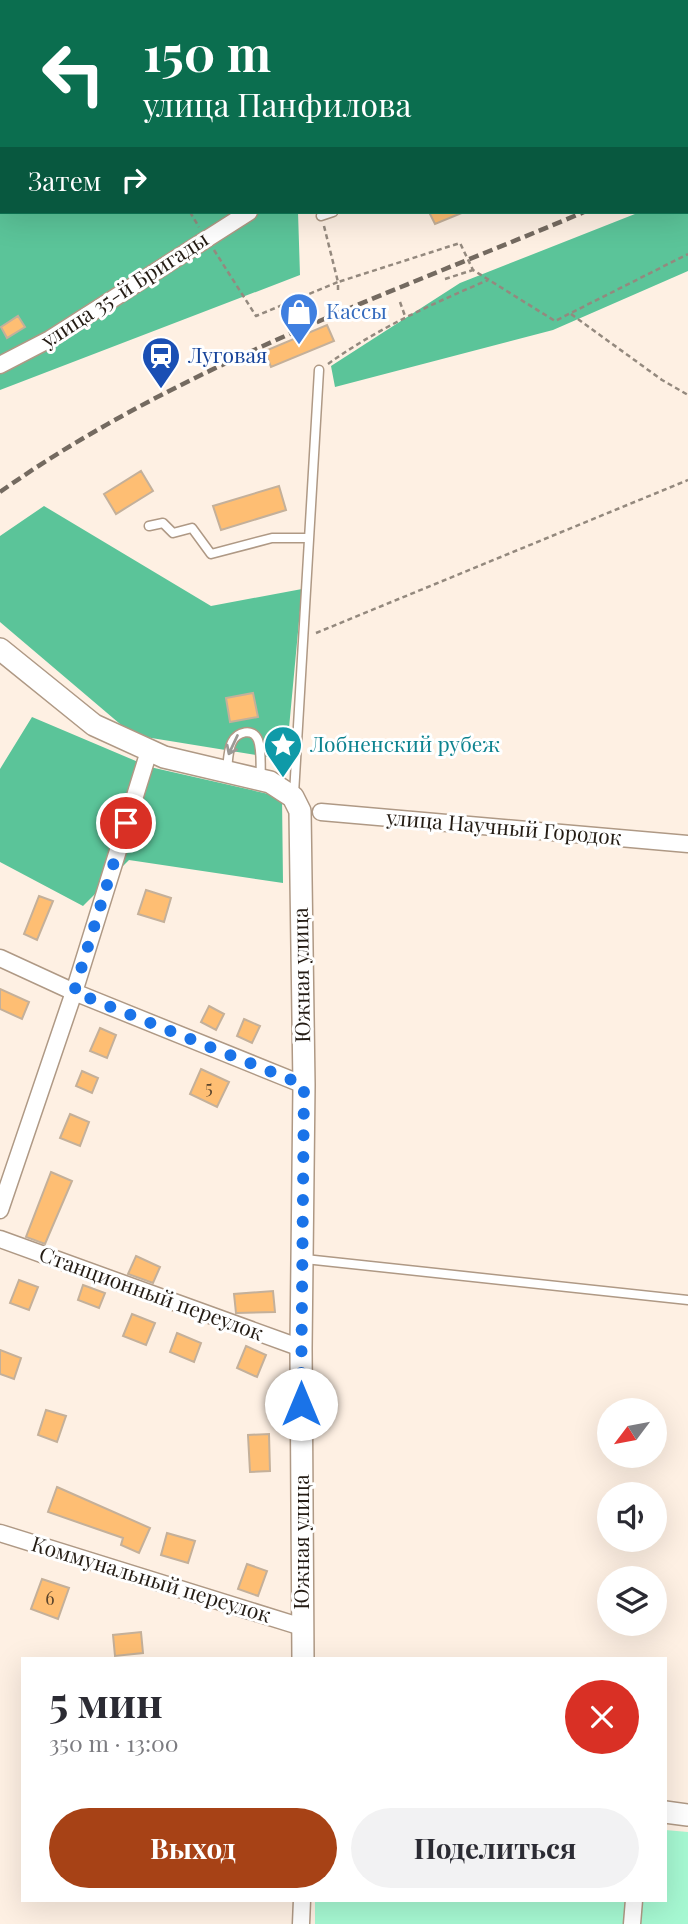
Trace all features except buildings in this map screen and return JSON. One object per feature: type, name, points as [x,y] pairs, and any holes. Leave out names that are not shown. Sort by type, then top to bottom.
[{"type":"street","name":"улица 35-й Бригады","points":[[0,365],[50,340],[245,214]]},
{"type":"street","points":[[0,649],[94,726],[164,757],[270,782],[293,797]]},
{"type":"street","points":[[0,1210],[74,992],[149,751]]},
{"type":"street","name":"Южная улица","points":[[293,797],[300,811],[304,1085],[301,1348],[303,1657]]},
{"type":"street","name":"улица Научный Городок","points":[[321,812],[688,844]]},
{"type":"street","points":[[0,958],[74,992],[304,1085]]},
{"type":"street","name":"Станционный переулок","points":[[0,1239],[301,1348]]},
{"type":"street","name":"Коммунальный переулок","points":[[0,1533],[302,1628]]},
{"type":"street","points":[[667,1812],[688,1815]]},
{"type":"street","points":[[301,1924],[302,1902]]},
{"type":"street","points":[[632,1924],[634,1902]]},
{"type":"lane","points":[[321,216],[327,214]]},
{"type":"lane","points":[[293,797],[319,370]]},
{"type":"lane","points":[[149,526],[163,523],[173,533],[192,528],[211,554],[272,538],[309,538]]},
{"type":"lane","points":[[227,773],[232,741],[238,734],[249,731],[254,733],[258,741],[261,780]]},
{"type":"lane","points":[[302,1259],[688,1300]]},
{"type":"path","points":[[191,214],[256,316],[338,282],[431,250],[442,250]]},
{"type":"path","points":[[321,216],[338,291]]},
{"type":"path","points":[[433,255],[460,243],[473,270],[555,321],[688,254]]},
{"type":"path","points":[[445,279],[473,270]]},
{"type":"path","points":[[319,370],[359,342],[405,316],[489,280]]},
{"type":"path","points":[[400,302],[405,316]]},
{"type":"path","points":[[571,314],[662,380],[688,395]]},
{"type":"path","points":[[303,639],[688,480]]},
{"type":"green space","points":[[0,214],[298,214],[300,275],[0,390]]},
{"type":"green space","points":[[635,214],[688,214],[688,271],[553,330],[335,387],[331,366],[460,283]]},
{"type":"green space","points":[[44,506],[211,606],[302,589],[286,760],[133,735],[0,622],[0,536]]},
{"type":"green space","points":[[32,717],[150,767],[282,797],[283,883],[129,860],[83,906],[0,862],[0,769]]},
{"type":"green space","points":[[667,1830],[688,1832],[688,1924],[315,1924],[315,1902],[667,1902]]},
{"type":"railway","points":[[0,492],[138,407],[210,371],[358,305],[579,214]]},
{"type":"place","name":"Кассы","points":[[299,346]]},
{"type":"place","name":"Луговая","points":[[161,390]]},
{"type":"place","name":"Лобненский рубеж","points":[[283,779]]},
{"type":"route","points":[[126,823],[74,992],[304,1085],[301,1404]]}]
